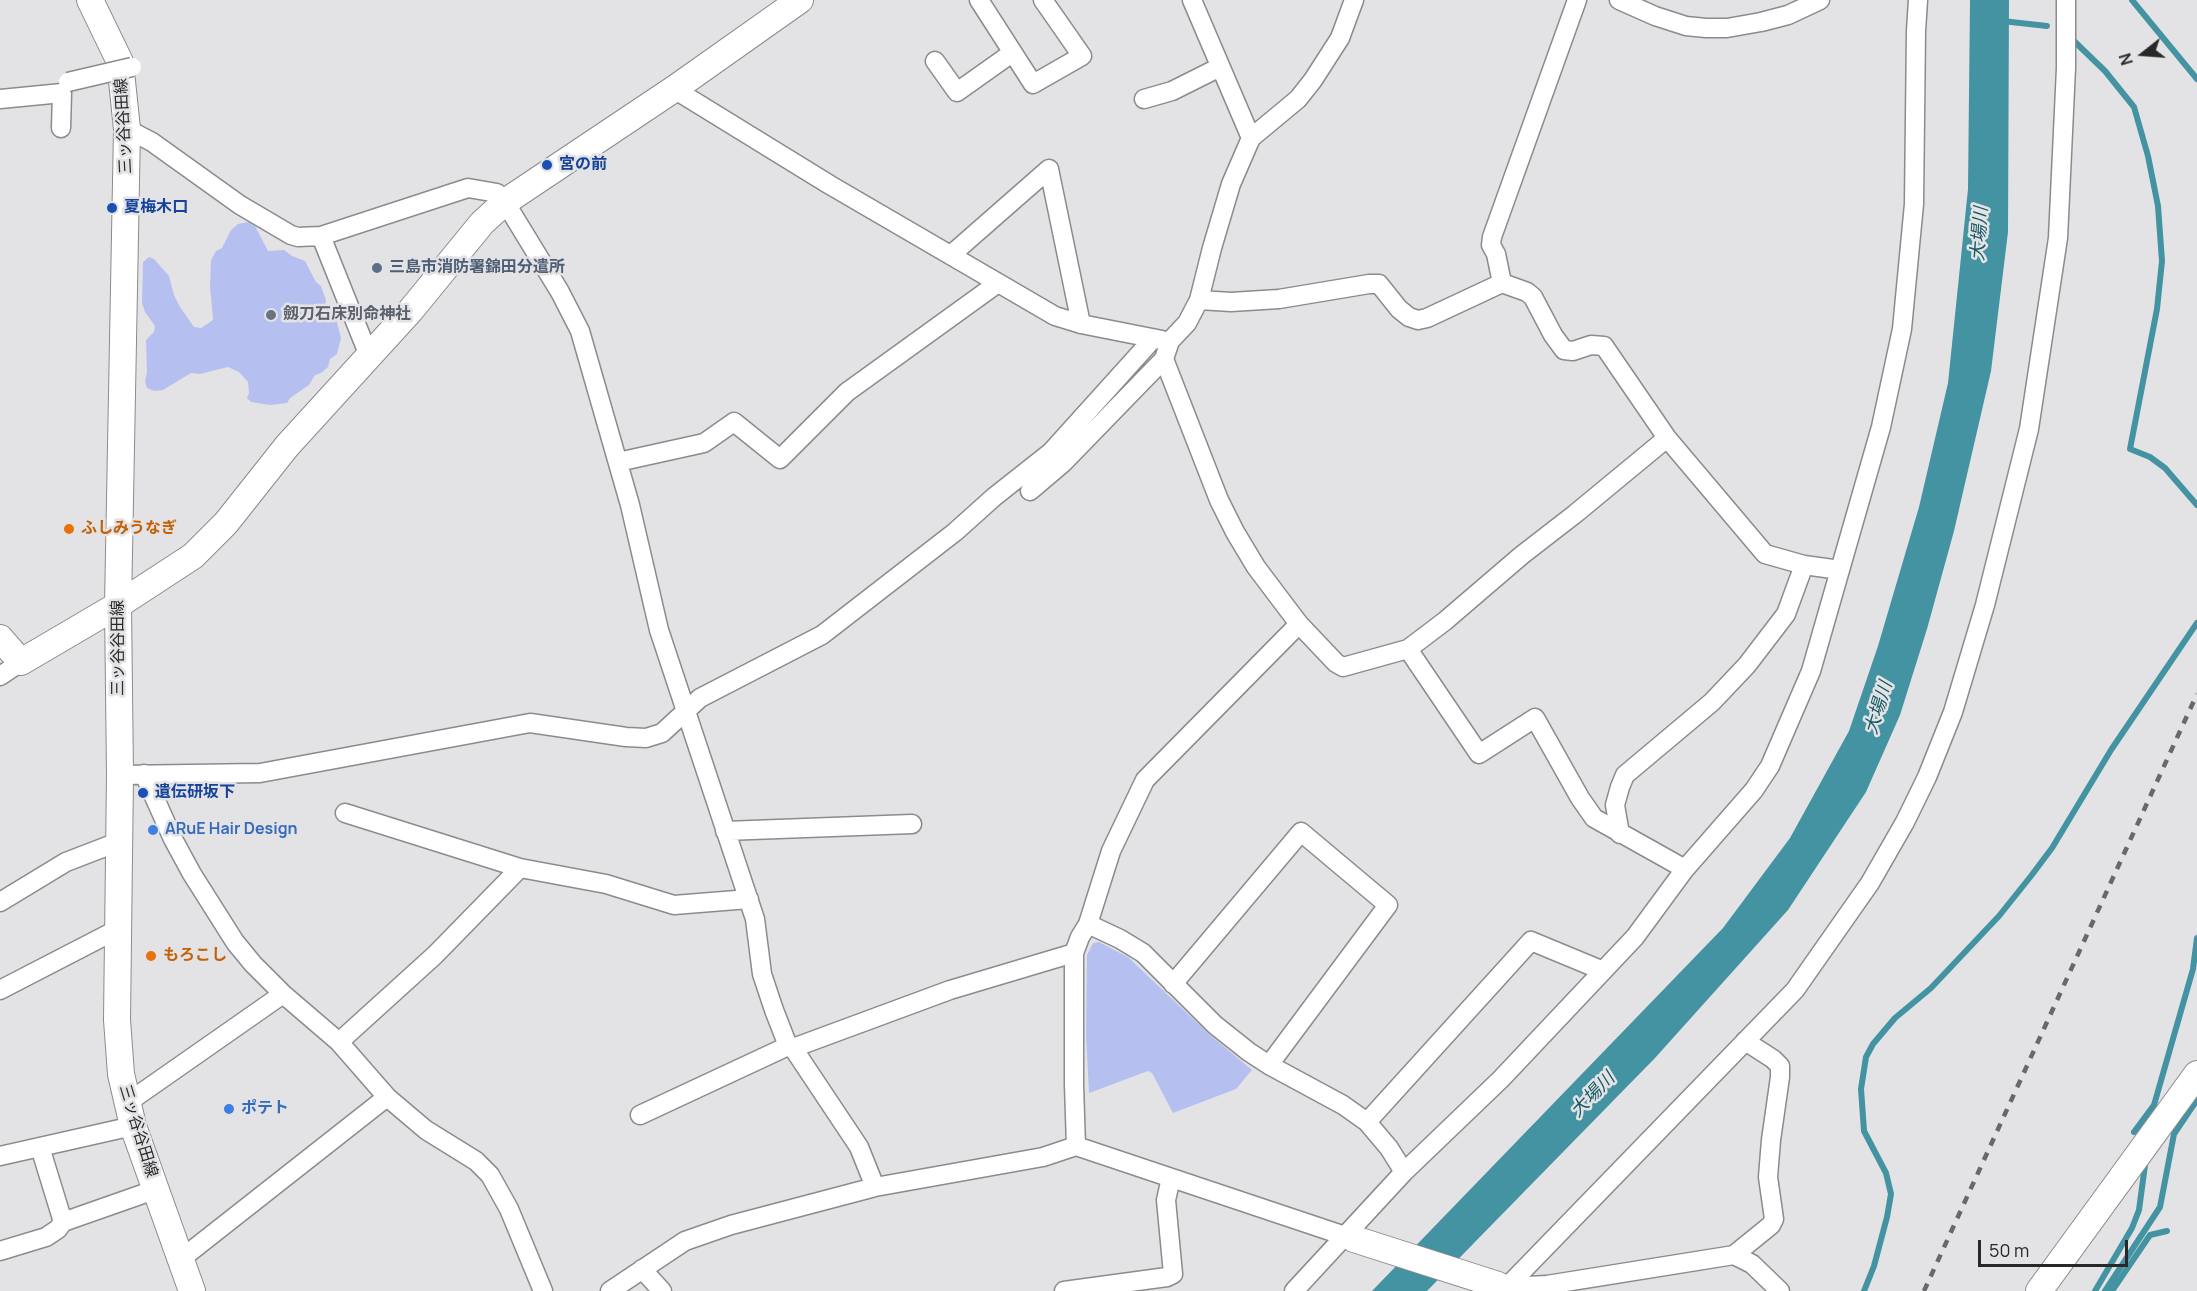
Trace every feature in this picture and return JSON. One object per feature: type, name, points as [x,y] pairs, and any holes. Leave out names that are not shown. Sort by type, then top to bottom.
[{"type":"street","name":"三ッ谷谷田線","points":[[90,0],[120,62],[127,129],[118,605],[132,775],[118,842],[117,1020],[121,1074],[130,1115],[192,1291]]},
{"type":"street","points":[[0,676],[118,605],[193,556],[226,523],[286,446],[411,310],[482,223],[505,202],[674,89],[800,0]]},
{"type":"street","points":[[979,0],[1033,84],[1082,56],[1043,0]]},
{"type":"street","points":[[1192,0],[1251,138]]},
{"type":"street","points":[[132,775],[260,773],[530,723],[646,738],[662,733],[700,698],[822,635],[956,532],[994,497],[1051,452],[1161,340],[1187,323],[1199,300],[1231,184],[1251,138],[1299,99],[1340,39],[1354,0]]},
{"type":"street","points":[[1502,283],[1496,254],[1491,245],[1492,237],[1577,0]]},
{"type":"street","points":[[1619,0],[1655,16],[1686,26],[1727,28],[1788,15],[1820,0]]},
{"type":"street","points":[[1294,1291],[1350,1237],[1404,1172],[1501,1079],[1601,970],[1635,937],[1685,868],[1754,790],[1770,766],[1811,671],[1881,427],[1902,329],[1914,204],[1918,0]]},
{"type":"street","points":[[1503,1288],[1795,990],[1870,883],[1905,822],[1927,777],[1953,712],[1985,605],[2030,429],[2058,238],[2066,68],[2066,0]]},
{"type":"street","points":[[935,61],[957,92],[1012,53]]},
{"type":"street","points":[[1144,99],[1172,91],[1220,66]]},
{"type":"street","points":[[68,82],[132,67]]},
{"type":"street","points":[[674,89],[830,185],[1055,316],[1080,324],[1161,340]]},
{"type":"street","points":[[0,99],[62,93],[61,128]]},
{"type":"street","points":[[127,129],[152,142],[240,205],[291,235],[321,236],[468,188],[497,193],[505,202],[560,292],[580,331],[630,505],[659,630],[755,919],[762,974],[791,1047],[860,1147],[875,1187]]},
{"type":"street","points":[[952,254],[1049,169],[1080,324]]},
{"type":"street","points":[[321,236],[369,356]]},
{"type":"street","points":[[618,462],[704,442],[734,422],[780,459],[847,392],[998,283]]},
{"type":"street","points":[[1199,300],[1231,302],[1279,299],[1379,284],[1400,309],[1409,317],[1418,320],[1502,283],[1527,292],[1533,297],[1553,335],[1564,350],[1573,351],[1591,345],[1604,346],[1667,438],[1757,547],[1765,554],[1804,566],[1840,570]]},
{"type":"street","points":[[1161,340],[1164,359],[1219,500],[1235,532],[1256,567],[1299,624],[1336,663],[1343,667],[1408,649],[1667,438]]},
{"type":"street","points":[[1030,492],[1063,463],[1164,359]]},
{"type":"street","points":[[1620,834],[1615,805],[1625,775],[1712,702],[1747,665],[1786,614],[1804,566]]},
{"type":"street","points":[[1076,1146],[1074,952],[1088,924],[1111,851],[1145,780],[1299,624]]},
{"type":"street","points":[[0,638],[21,662]]},
{"type":"street","points":[[1408,649],[1479,753],[1535,718],[1580,798],[1594,818],[1685,868]]},
{"type":"street","points":[[132,775],[173,839],[216,915],[253,964],[283,994],[339,1042],[387,1097],[426,1131],[476,1161],[490,1175],[509,1209],[543,1291]]},
{"type":"street","points":[[345,813],[520,868],[606,884],[674,905],[749,899]]},
{"type":"street","points":[[725,831],[912,824]]},
{"type":"street","points":[[1173,984],[1300,832],[1388,905],[1269,1065]]},
{"type":"street","points":[[0,902],[66,862],[118,842]]},
{"type":"street","points":[[339,1042],[435,955],[520,868]]},
{"type":"street","points":[[1088,924],[1143,953],[1215,1025],[1249,1053],[1336,1101],[1367,1122],[1389,1148],[1404,1172]]},
{"type":"street","points":[[0,990],[118,929]]},
{"type":"street","points":[[1367,1122],[1530,941],[1601,970]]},
{"type":"street","points":[[640,1115],[791,1047],[950,990],[1074,952]]},
{"type":"street","points":[[0,1156],[40,1147],[130,1115],[283,994]]},
{"type":"street","points":[[610,1291],[685,1241],[706,1233],[875,1187],[1043,1157],[1076,1146],[1503,1288],[1547,1285],[1734,1255],[1771,1225],[1774,1219],[1768,1177],[1780,1066],[1745,1041]]},
{"type":"street","points":[[2039,1291],[2197,1074]]},
{"type":"street","points":[[181,1259],[387,1097]]},
{"type":"street","points":[[40,1147],[63,1222]]},
{"type":"street","points":[[1064,1291],[1167,1277],[1173,1274],[1166,1200],[1171,1178]]},
{"type":"street","points":[[0,1251],[45,1237],[58,1229],[63,1222],[157,1190]]},
{"type":"street","points":[[1734,1255],[1752,1264],[1780,1291]]},
{"type":"street","points":[[642,1269],[662,1291]]},
{"type":"shaded area","points":[[248,222],[255,226],[268,251],[284,250],[305,261],[316,282],[321,286],[326,300],[325,305],[335,315],[341,338],[337,354],[330,359],[328,367],[315,375],[309,385],[290,398],[287,403],[270,405],[251,402],[247,398],[248,382],[239,372],[228,367],[200,374],[191,373],[163,390],[154,391],[147,388],[145,381],[146,340],[154,332],[155,326],[145,312],[142,303],[143,262],[149,257],[154,259],[169,276],[180,307],[194,327],[201,328],[213,320],[210,286],[211,260],[216,251],[222,248],[231,230],[238,224]]},
{"type":"shaded area","points":[[1099,942],[1128,957],[1210,1035],[1252,1070],[1236,1089],[1173,1113],[1152,1073],[1148,1071],[1089,1093],[1086,1035],[1087,955],[1093,943]]},
{"type":"water","name":"大場川","points":[[1970,0],[2009,0],[2008,232],[1991,371],[1954,531],[1927,629],[1900,715],[1866,792],[1788,910],[1655,1058],[1427,1291],[1372,1291],[1723,928],[1790,838],[1849,731],[1878,646],[1919,507],[1948,383],[1968,189]]},
{"type":"waterway","points":[[2132,0],[2197,79]]},
{"type":"waterway","points":[[2002,21],[2047,26]]},
{"type":"waterway","points":[[2075,42],[2105,71],[2134,107],[2148,156],[2158,206],[2162,261],[2157,309],[2130,449],[2150,457],[2165,468],[2197,505]]},
{"type":"waterway","points":[[1864,1291],[1874,1266],[1891,1194],[1886,1173],[1864,1131],[1861,1089],[1866,1057],[1873,1044],[1895,1018],[1931,988],[1999,916],[2031,876],[2052,848],[2111,750],[2197,623]]},
{"type":"waterway","points":[[2134,1132],[2154,1105],[2193,969],[2197,938]]},
{"type":"waterway","points":[[2105,1291],[2160,1207],[2174,1134],[2197,1100]]},
{"type":"waterway","points":[[2095,1291],[2132,1228],[2139,1210],[2145,1165]]},
{"type":"waterway","points":[[2112,1291],[2150,1235],[2167,1231]]},
{"type":"railway","points":[[1924,1291],[2197,694]]},
{"type":"place","name":"宮の前","points":[[547,165]]},
{"type":"place","name":"夏梅木口","points":[[112,208]]},
{"type":"place","name":"三島市消防署錦田分遣所","points":[[377,268]]},
{"type":"place","name":"劔刀石床別命神社","points":[[271,315]]},
{"type":"place","name":"ふしみうなぎ","points":[[69,529]]},
{"type":"place","name":"遺伝研坂下","points":[[143,793]]},
{"type":"place","name":"ARuE Hair Design","points":[[153,830]]},
{"type":"place","name":"もろこし","points":[[151,956]]},
{"type":"place","name":"ポテト","points":[[229,1109]]}]
